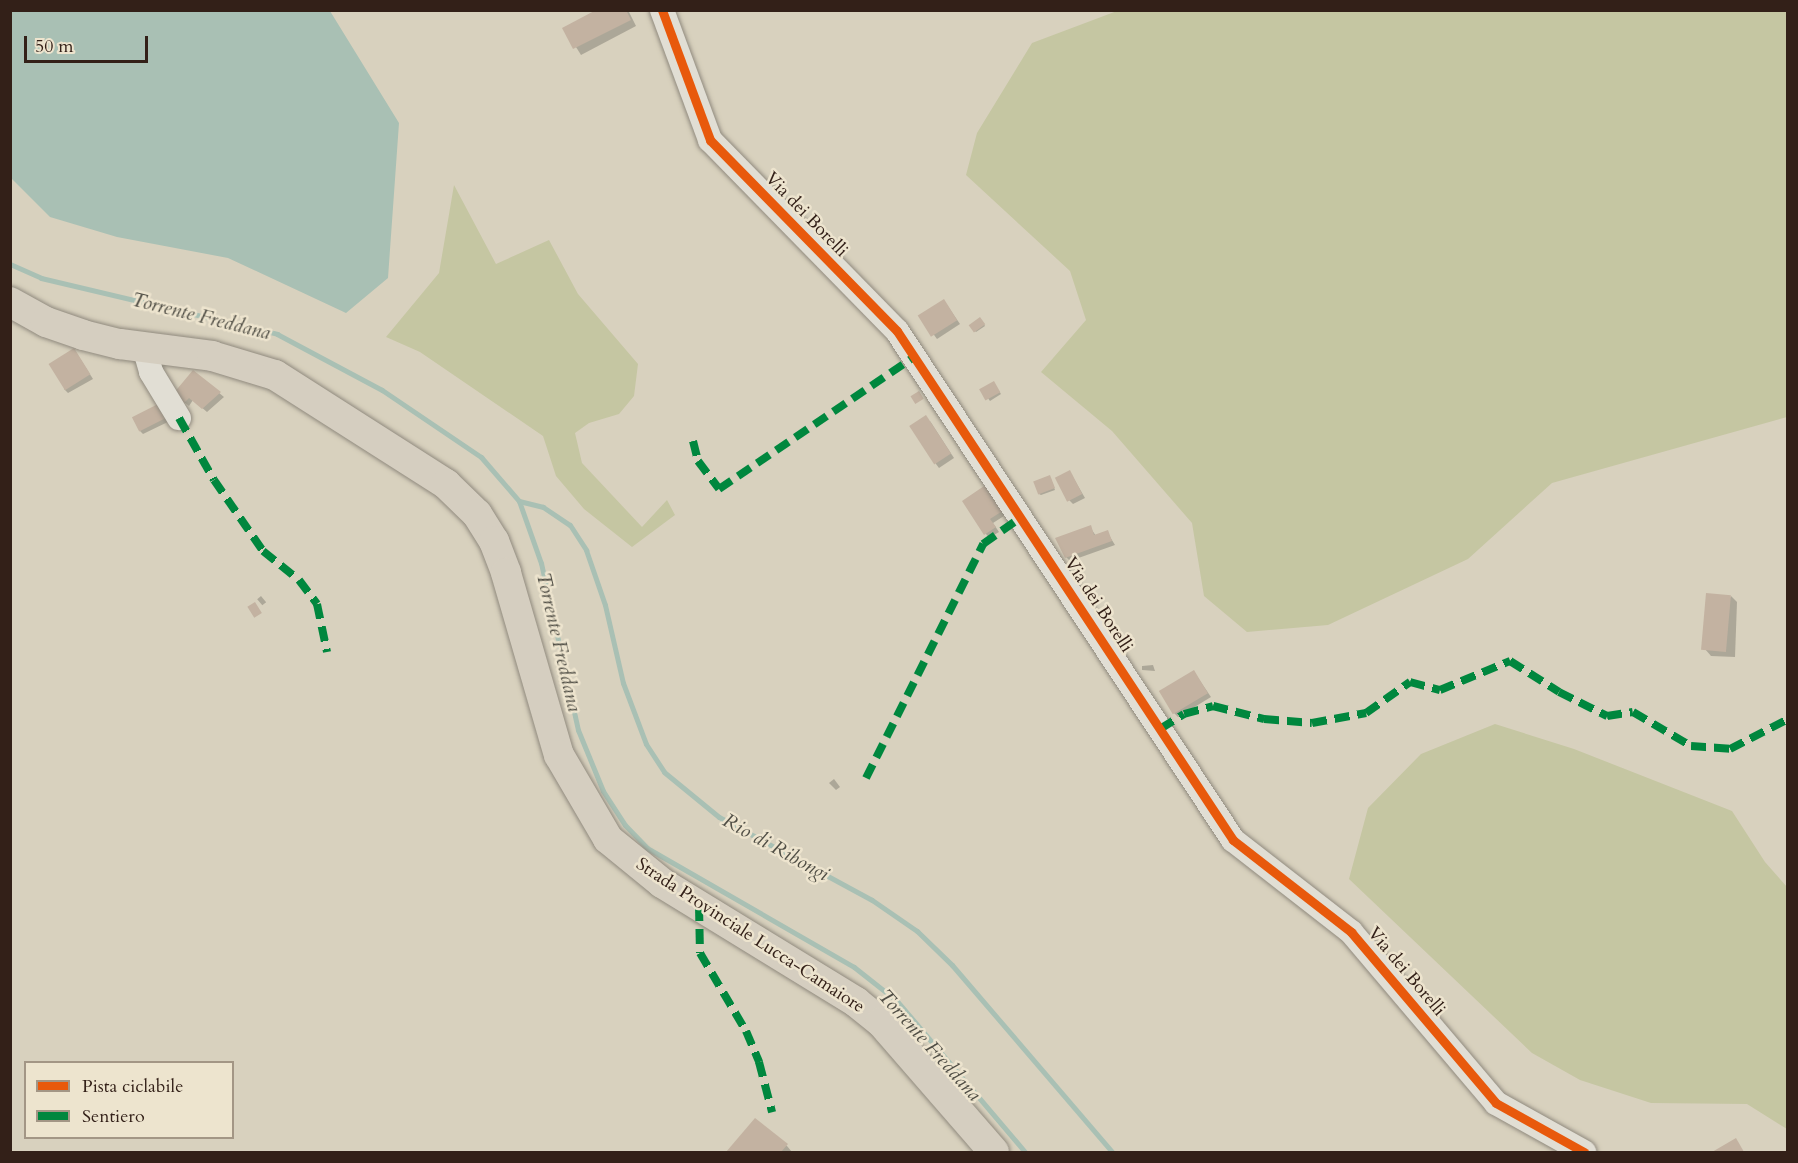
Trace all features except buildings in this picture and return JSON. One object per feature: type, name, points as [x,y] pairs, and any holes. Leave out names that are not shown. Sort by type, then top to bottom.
[{"type":"main road","name":"Strada Provinciale Lucca-Camaiore","points":[[10,302],[46,322],[83,335],[144,347],[212,356],[275,375],[378,439],[462,499],[477,514],[502,560],[559,755],[608,838],[662,883],[856,1002],[881,1022],[994,1152]]},
{"type":"street","name":"Via dei Borelli","points":[[662,10],[710,140],[897,331],[1233,840],[1351,932],[1496,1103],[1584,1152]]},
{"type":"street","points":[[144,347],[152,372],[179,418]]},
{"type":"green space","points":[[1117,11],[1787,11],[1787,417],[1552,483],[1468,559],[1328,625],[1247,632],[1204,596],[1192,523],[1112,431],[1041,372],[1086,320],[1070,271],[966,175],[977,133],[1032,43]]},
{"type":"green space","points":[[454,185],[496,264],[549,240],[578,294],[638,364],[634,396],[619,414],[589,423],[575,433],[582,463],[642,527],[667,500],[675,515],[632,547],[584,509],[556,476],[543,436],[420,352],[386,337],[439,273]]},
{"type":"green space","points":[[1495,724],[1574,749],[1732,811],[1765,862],[1787,887],[1787,1129],[1747,1104],[1651,1103],[1580,1080],[1532,1053],[1349,879],[1368,808],[1421,754]]},
{"type":"shaded area","points":[[10,11],[330,11],[399,123],[388,278],[346,313],[228,258],[117,237],[50,217],[11,178]]},
{"type":"waterway","name":"Torrente Freddana","points":[[10,264],[41,278],[277,334],[382,390],[481,457],[519,501],[541,563],[578,730],[603,791],[625,825],[647,848],[854,967],[897,1001],[1025,1152]]},
{"type":"waterway","name":"Rio di Ribongi","points":[[519,501],[543,507],[570,525],[586,550],[605,605],[623,683],[646,744],[664,772],[719,817],[872,900],[917,931],[952,965],[1112,1152]]},
{"type":"marked path","points":[[693,441],[698,461],[719,489],[914,357]]},
{"type":"marked path","points":[[179,418],[214,480],[263,551],[299,580],[317,604],[327,652]]},
{"type":"marked path","points":[[866,778],[983,544],[1020,518]]},
{"type":"marked path","points":[[1160,729],[1184,714],[1213,706],[1264,719],[1312,723],[1366,713],[1410,682],[1440,690],[1510,661],[1559,692],[1607,716],[1633,712],[1691,746],[1730,749],[1788,719]]},
{"type":"marked path","points":[[699,906],[700,953],[746,1031],[759,1062],[772,1112]]},
{"type":"cycle path","points":[[662,10],[710,140],[897,331],[1233,840],[1351,932],[1496,1103],[1584,1152]]}]
